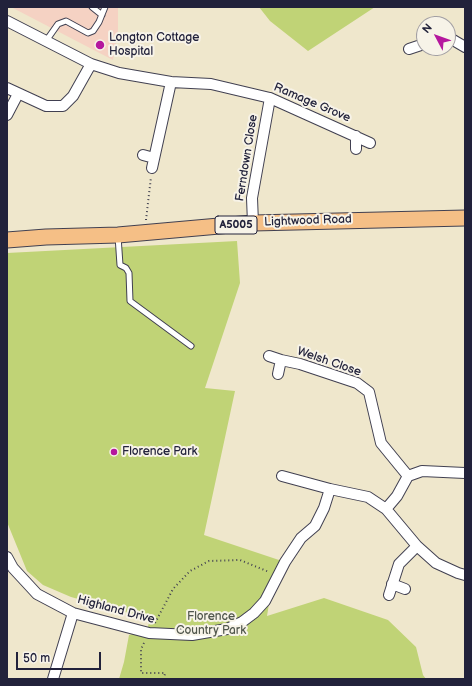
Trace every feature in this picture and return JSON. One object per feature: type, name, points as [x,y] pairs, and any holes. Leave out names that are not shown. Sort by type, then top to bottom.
[{"type":"main road","name":"Lightwood Road","points":[[7,240],[46,237],[118,235],[253,223],[465,218]]},
{"type":"street","name":"Ramage Grove","points":[[7,21],[91,64],[119,73],[171,82],[211,84],[270,98],[370,143]]},
{"type":"street","points":[[456,42],[465,47]]},
{"type":"street","points":[[409,49],[416,47]]},
{"type":"street","points":[[7,88],[46,106],[63,106],[73,96],[91,64]]},
{"type":"street","points":[[143,155],[153,163],[171,82]]},
{"type":"street","points":[[7,115],[18,94]]},
{"type":"street","name":"Ferndown Close","points":[[253,223],[252,198],[270,98]]},
{"type":"street","name":"Ramage Grove","points":[[356,136],[356,149]]},
{"type":"street","name":"Welsh Close","points":[[269,356],[300,364],[357,383],[370,392],[381,443],[408,476]]},
{"type":"street","name":"Welsh Close","points":[[278,374],[281,360]]},
{"type":"street","points":[[386,509],[397,496],[408,476],[422,471],[465,474]]},
{"type":"street","points":[[282,476],[330,489],[368,497],[386,509],[417,546],[436,563],[465,575]]},
{"type":"street","name":"Highland Drive","points":[[7,558],[10,569],[37,594],[73,613],[149,634],[192,636],[227,629],[242,622],[254,613],[265,601],[285,562],[301,538],[315,526],[324,508],[330,489]]},
{"type":"street","points":[[389,595],[398,564],[417,546]]},
{"type":"street","points":[[392,584],[405,589]]},
{"type":"street","points":[[53,679],[73,613]]},
{"type":"lane","points":[[92,7],[102,15]]},
{"type":"lane","points":[[46,41],[58,24],[66,22],[88,33],[92,31],[105,7]]},
{"type":"lane","points":[[118,235],[120,265],[126,268],[129,273],[130,301],[192,346]]},
{"type":"path","points":[[144,232],[153,163]]},
{"type":"path","points":[[164,679],[165,673],[141,673],[141,649],[173,589],[190,571],[209,561],[240,560],[278,576]]},
{"type":"shaded area","name":"Longton Cottage Hospital","points":[[11,7],[118,7],[118,30],[113,60]]},
{"type":"green space","points":[[259,7],[375,7],[308,51],[270,21]]},
{"type":"green space","name":"Florence Park","points":[[237,241],[240,283],[205,388],[235,391],[204,535],[285,562],[271,592],[267,616],[324,598],[388,620],[416,647],[423,675],[426,679],[119,679],[129,635],[147,630],[150,619],[71,597],[43,585],[27,571],[7,522],[7,253]]},
{"type":"place","name":"Longton Cottage Hospital","points":[[100,45]]},
{"type":"place","name":"Florence Park","points":[[114,452]]},
{"type":"park label","name":"Florence Country Park","points":[[211,624]]}]
